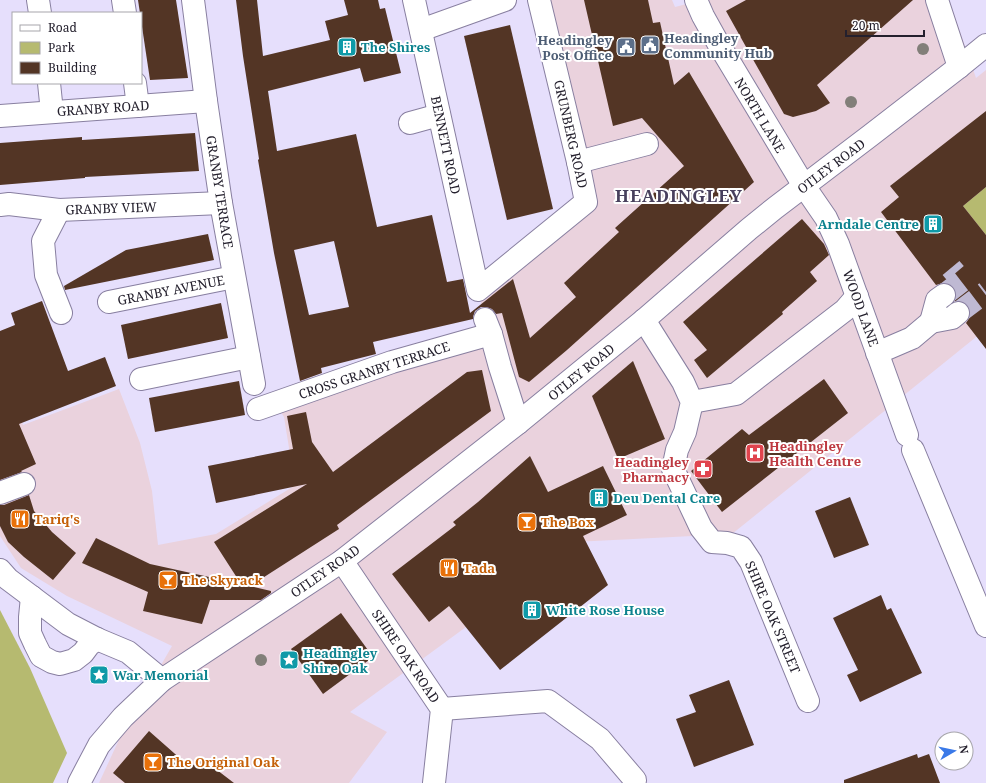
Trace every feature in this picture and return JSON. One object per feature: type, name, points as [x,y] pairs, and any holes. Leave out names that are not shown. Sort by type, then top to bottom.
[{"type":"main road","points":[[38,0],[40,12]]},
{"type":"main road","points":[[123,0],[125,12]]},
{"type":"main road","name":"GRANBY TERRACE","points":[[193,0],[221,203],[257,402]]},
{"type":"main road","name":"BENNETT ROAD","points":[[414,0],[478,290]]},
{"type":"main road","points":[[421,30],[505,0]]},
{"type":"main road","name":"GRUNBERG ROAD","points":[[478,290],[586,202],[578,162],[539,0]]},
{"type":"main road","name":"NORTH LANE","points":[[696,0],[718,43],[804,186]]},
{"type":"main road","points":[[937,0],[960,67]]},
{"type":"main road","name":"OTLEY ROAD","points":[[79,783],[100,745],[123,717],[162,680],[342,561],[518,423],[644,320],[775,208],[960,67],[986,45]]},
{"type":"main road","points":[[49,84],[52,112]]},
{"type":"main road","points":[[135,84],[138,106]]},
{"type":"main road","name":"GRANBY ROAD","points":[[0,116],[206,101]]},
{"type":"main road","points":[[410,122],[440,115]]},
{"type":"main road","points":[[578,162],[647,144]]},
{"type":"main road","name":"WOOD LANE","points":[[804,186],[826,218],[838,244],[910,442],[985,619]]},
{"type":"main road","name":"GRANBY VIEW","points":[[0,205],[9,204],[59,210],[221,203]]},
{"type":"main road","points":[[59,210],[43,241],[46,275],[61,313]]},
{"type":"main road","name":"GRANBY AVENUE","points":[[109,302],[234,277]]},
{"type":"main road","points":[[931,322],[937,300],[944,295]]},
{"type":"main road","points":[[644,320],[683,382],[692,402],[736,394],[845,310],[857,296]]},
{"type":"main road","points":[[877,353],[912,338],[931,322],[952,318],[958,313]]},
{"type":"main road","name":"CROSS GRANBY TERRACE","points":[[257,402],[392,362],[488,327],[518,423]]},
{"type":"main road","points":[[141,378],[249,357]]},
{"type":"main road","name":"SHIRE OAK STREET","points":[[692,402],[685,432],[677,450],[673,469],[701,528],[712,542],[727,543],[741,547],[752,562],[808,701]]},
{"type":"main road","points":[[0,493],[24,484]]},
{"type":"main road","name":"SHIRE OAK ROAD","points":[[342,561],[442,709],[434,783]]},
{"type":"main road","points":[[0,570],[8,579],[68,624],[97,639],[128,652],[162,680]]},
{"type":"main road","points":[[32,597],[30,633],[41,656],[52,662],[60,664],[74,660],[97,639]]},
{"type":"main road","points":[[442,709],[548,702],[600,739],[635,780]]},
{"type":"shaded area","points":[[539,0],[672,0],[675,7],[702,0],[949,0],[976,78],[986,70],[986,329],[732,534],[574,542],[466,627],[350,712],[387,732],[349,783],[99,783],[123,731],[172,646],[67,596],[21,568],[0,536],[0,379],[4,378],[23,425],[119,389],[140,443],[152,491],[158,545],[216,534],[307,478],[290,454],[284,417],[275,403],[491,334],[485,319],[478,290],[586,202]]},
{"type":"green space","points":[[986,187],[986,235],[963,206]]},
{"type":"green space","points":[[0,610],[30,668],[67,753],[53,783],[0,783]]},
{"type":"building","points":[[138,0],[176,0],[188,78],[150,80],[142,27],[142,12],[140,12]]},
{"type":"building","points":[[236,0],[257,0],[263,56],[330,40],[325,21],[348,15],[344,0],[378,0],[380,9],[385,8],[401,73],[364,82],[360,68],[268,91],[277,151],[356,134],[377,227],[432,215],[447,282],[463,279],[470,313],[513,279],[530,338],[576,297],[564,283],[619,232],[615,228],[684,166],[642,118],[613,126],[584,0],[648,0],[653,23],[660,22],[674,85],[689,72],[754,182],[567,350],[529,382],[519,377],[502,313],[496,314],[492,309],[486,307],[481,307],[475,311],[473,319],[373,342],[376,354],[321,368],[322,373],[300,381],[274,253],[258,160]],"holes":[[[334,241],[349,307],[309,315],[294,250]]]},
{"type":"building","points":[[746,0],[913,0],[817,85],[830,103],[816,111],[793,117],[784,114],[726,11]]},
{"type":"building","points":[[510,25],[553,209],[507,220],[464,36]]},
{"type":"building","name":"Arndale Centre","points":[[986,111],[986,187],[963,206],[986,235],[986,349],[966,323],[970,317],[968,305],[962,301],[955,301],[956,293],[950,284],[943,283],[936,285],[881,212],[899,197],[890,186]]},
{"type":"building","points":[[195,133],[199,171],[85,177],[0,185],[0,143],[82,137],[82,140]]},
{"type":"building","points":[[802,219],[824,244],[829,255],[810,272],[817,281],[782,312],[783,314],[707,378],[694,360],[707,350],[683,322]]},
{"type":"building","points":[[208,234],[214,260],[65,290],[64,286],[126,250]]},
{"type":"building","points":[[42,301],[68,371],[105,357],[116,386],[19,424],[36,464],[21,471],[22,472],[0,480],[0,331],[15,325],[11,313]]},
{"type":"building","points":[[221,303],[228,338],[128,359],[121,325]]},
{"type":"building","points":[[633,361],[665,439],[618,459],[592,396]]},
{"type":"building","points":[[482,370],[491,411],[337,525],[339,529],[250,586],[271,591],[271,593],[261,600],[210,600],[202,624],[143,611],[148,592],[82,563],[96,538],[150,564],[241,584],[214,542],[307,484],[216,503],[208,466],[293,449],[287,416],[306,412],[312,442],[333,472],[467,372]]},
{"type":"building","name":"Headingley Health Centre","points":[[824,379],[848,413],[722,512],[691,471],[742,429],[749,435]]},
{"type":"building","points":[[239,381],[245,415],[155,432],[149,398]]},
{"type":"building","points":[[530,456],[548,492],[603,466],[627,515],[583,536],[608,585],[500,670],[449,606],[429,622],[392,574],[456,525],[453,522]]},
{"type":"building","points":[[29,495],[34,511],[52,532],[76,553],[53,580],[8,542],[0,526],[0,505],[4,505]]},
{"type":"building","points":[[850,497],[869,545],[834,558],[815,511]]},
{"type":"building","points":[[881,595],[887,610],[891,608],[922,673],[860,702],[847,675],[858,670],[833,618]]},
{"type":"building","points":[[341,613],[373,657],[323,694],[291,649]]},
{"type":"building","points":[[729,680],[754,745],[694,767],[676,719],[696,712],[689,695]]},
{"type":"building","name":"The Original Oak","points":[[149,731],[191,768],[200,757],[234,783],[125,783],[113,773]]},
{"type":"building","points":[[917,754],[918,758],[929,754],[934,771],[935,771],[940,783],[844,783],[844,780]]},
{"type":"tunnel","points":[[944,295],[962,281],[951,268]]},
{"type":"tunnel","points":[[958,313],[986,292]]},
{"type":"place","name":"Headingley Community Hub","points":[[650,45]]},
{"type":"place","name":"The Shires","points":[[347,47]]},
{"type":"place","name":"Headingley Post Office","points":[[626,47]]},
{"type":"place","name":"Arndale Centre","points":[[933,224]]},
{"type":"place","name":"Headingley Health Centre","points":[[755,453]]},
{"type":"place","name":"Headingley Pharmacy","points":[[703,469]]},
{"type":"place","name":"Deu Dental Care","points":[[599,498]]},
{"type":"place","name":"Tariq's","points":[[20,519]]},
{"type":"place","name":"The Box","points":[[527,522]]},
{"type":"place","name":"Tada","points":[[449,568]]},
{"type":"place","name":"The Skyrack","points":[[168,580]]},
{"type":"place","name":"White Rose House","points":[[532,610]]},
{"type":"place","name":"Headingley Shire Oak","points":[[289,660]]},
{"type":"place","name":"War Memorial","points":[[99,675]]},
{"type":"place","name":"The Original Oak","points":[[153,762]]},
{"type":"district","name":"HEADINGLEY","points":[[679,196]]}]
